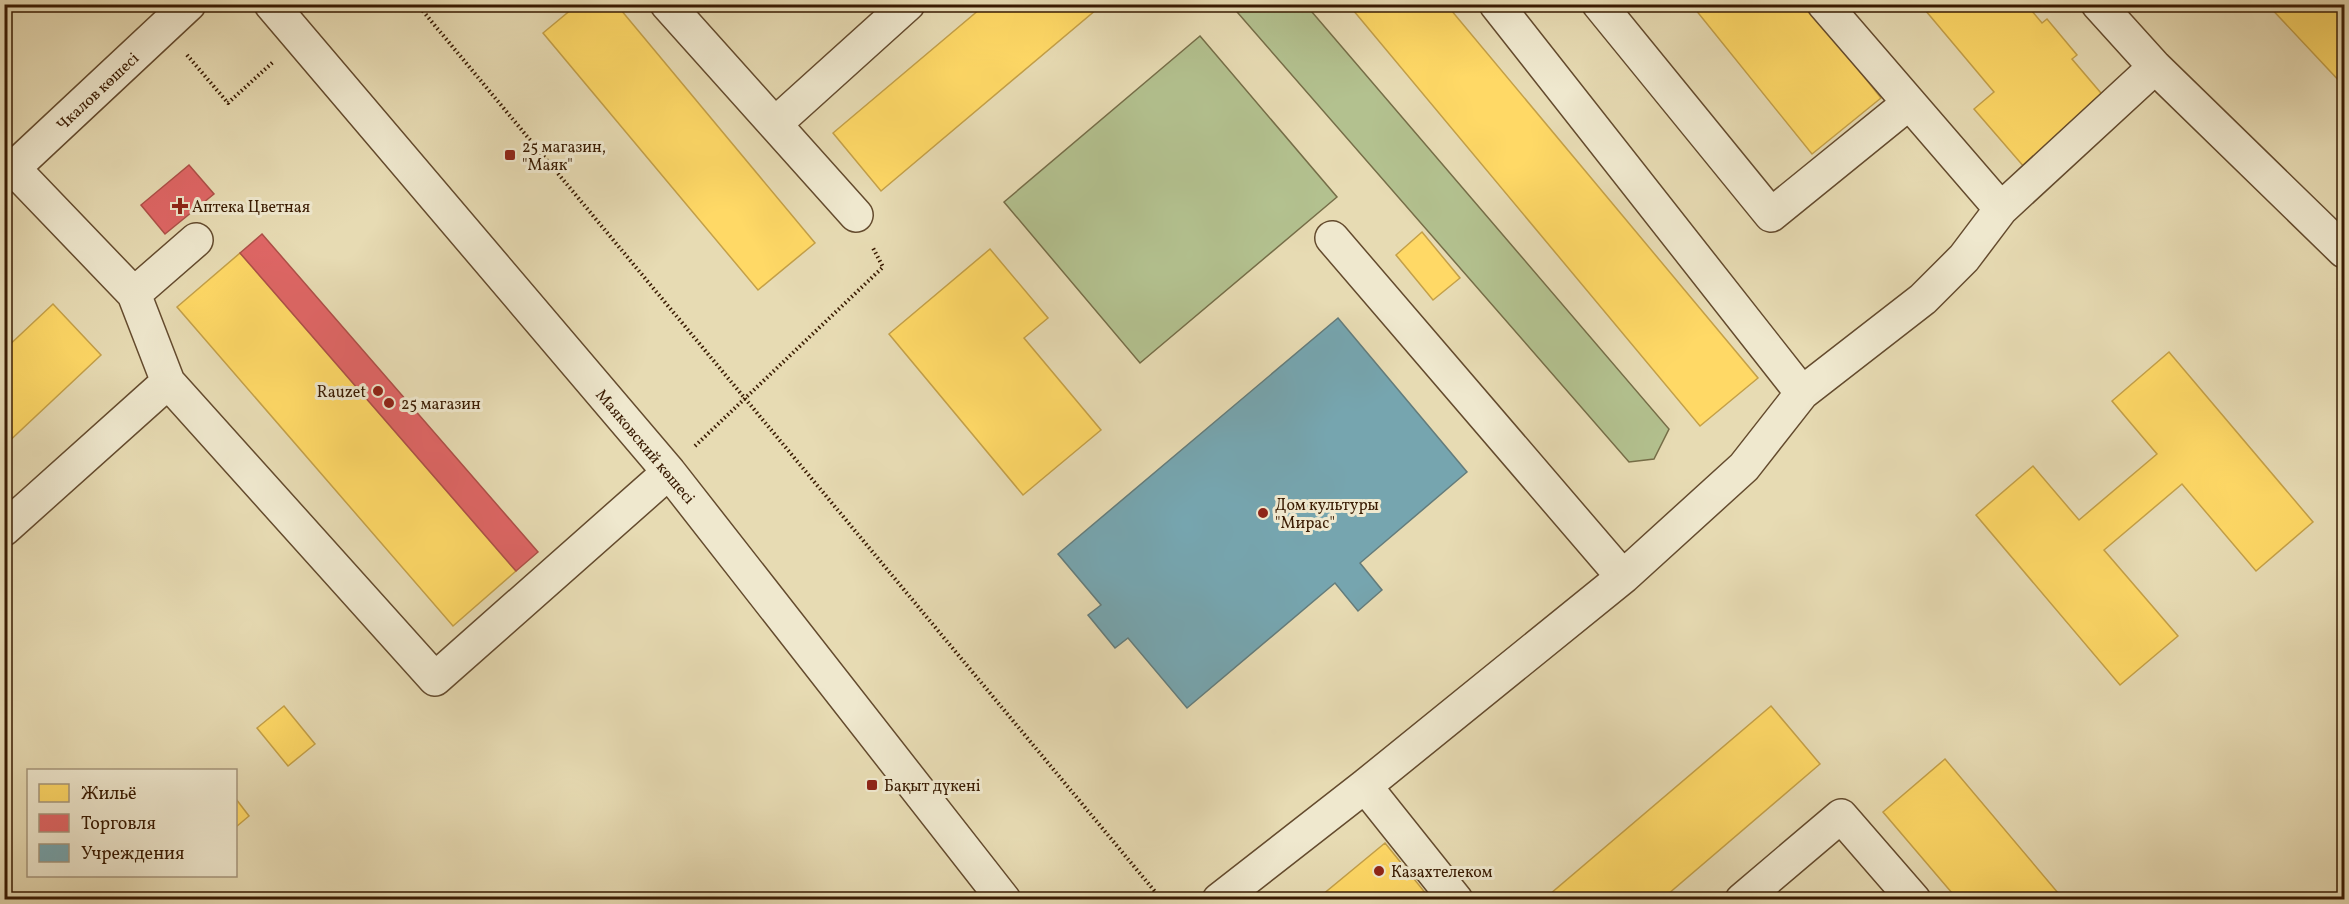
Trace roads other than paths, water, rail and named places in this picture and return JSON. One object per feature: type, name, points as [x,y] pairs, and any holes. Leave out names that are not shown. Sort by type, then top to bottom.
[{"type":"street","name":"Чкалов көшесі","points":[[9,173],[189,4]]},
{"type":"street","name":"Маяковский көшесі","points":[[271,4],[669,472],[1004,900]]},
{"type":"street","points":[[667,4],[856,215]]},
{"type":"street","points":[[775,124],[908,4]]},
{"type":"street","points":[[1496,4],[1803,393]]},
{"type":"street","points":[[1599,4],[1771,214],[1909,103]]},
{"type":"street","points":[[1824,4],[2001,210]]},
{"type":"street","points":[[2098,4],[2155,68],[2344,251]]},
{"type":"street","points":[[1218,900],[1365,786],[1623,577],[1744,467],[1803,393],[1923,299],[1964,258],[2001,210],[2155,68]]},
{"type":"street","points":[[9,173],[134,294],[168,382],[435,679],[669,472]]},
{"type":"street","points":[[1332,238],[1623,577]]},
{"type":"street","points":[[134,294],[196,240]]},
{"type":"street","points":[[4,530],[168,382]]},
{"type":"street","points":[[1365,786],[1456,900]]},
{"type":"street","points":[[1742,900],[1841,816],[1914,900]]},
{"type":"place","name":"25 магазин, \"Маяк\"","points":[[510,155]]},
{"type":"place","name":"Аптека Цветная","points":[[180,206]]},
{"type":"place","name":"Rauzet","points":[[378,391]]},
{"type":"place","name":"25 магазин","points":[[389,403]]},
{"type":"place","name":"Дом культуры \"Мирас\"","points":[[1263,513]]},
{"type":"place","name":"Бақыт дүкені","points":[[872,785]]},
{"type":"place","name":"Казахтелеком","points":[[1379,871]]}]
